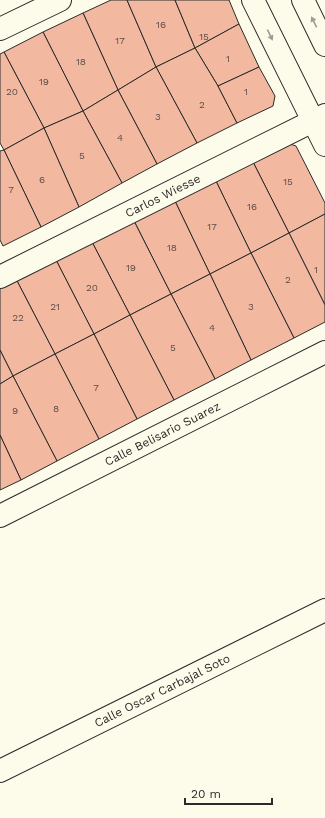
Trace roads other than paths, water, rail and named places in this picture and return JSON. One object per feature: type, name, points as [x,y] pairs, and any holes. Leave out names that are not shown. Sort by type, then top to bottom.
[{"type":"street","points":[[0,29],[60,0]]},
{"type":"street","points":[[253,0],[319,118],[325,146]]},
{"type":"street","points":[[303,0],[325,45]]},
{"type":"street","name":"Carlos Wiesse","points":[[0,277],[319,118]]},
{"type":"street","name":"Calle Belisario Suarez","points":[[0,516],[325,352]]},
{"type":"street","name":"Calle Oscar Carbajal Soto","points":[[0,770],[325,610]]}]
